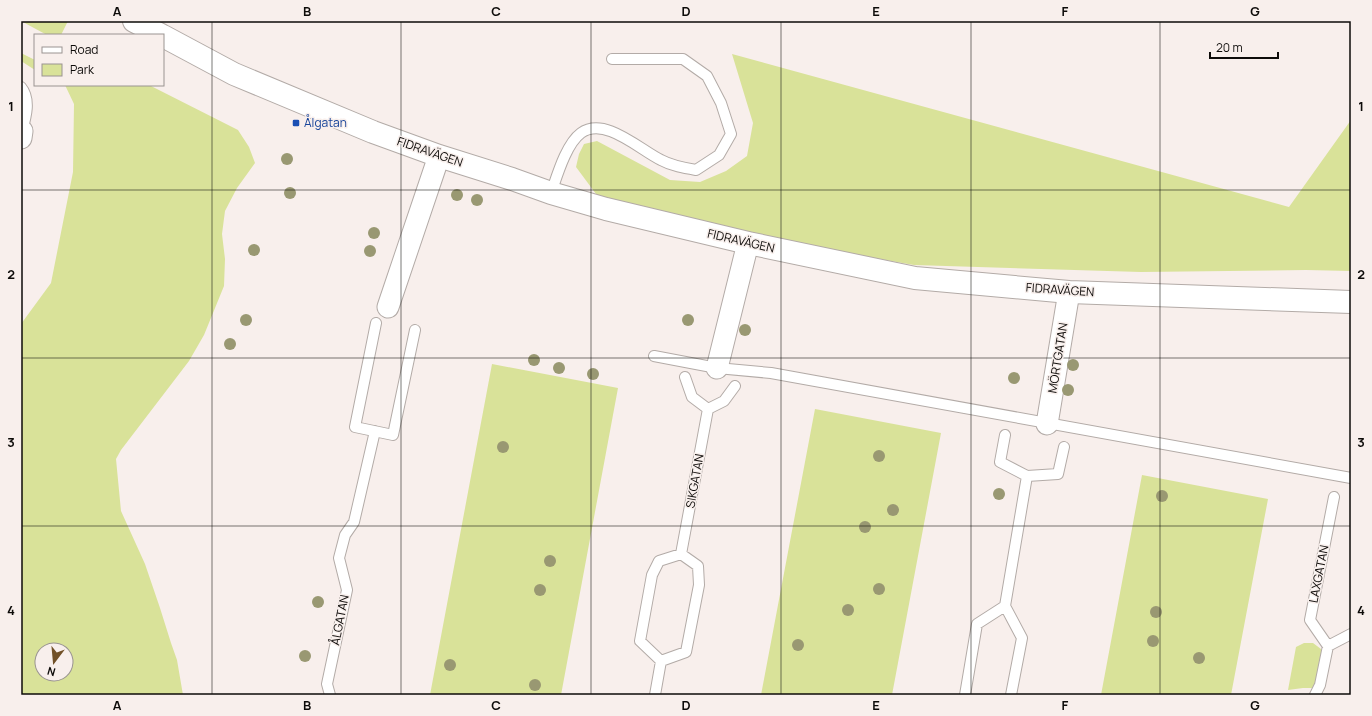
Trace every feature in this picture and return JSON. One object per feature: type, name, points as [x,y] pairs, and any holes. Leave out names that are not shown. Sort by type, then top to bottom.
[{"type":"street","name":"FIDRAVÄGEN","points":[[134,21],[158,34]]},
{"type":"street","name":"FIDRAVÄGEN","points":[[164,37],[234,74],[374,132],[439,156],[551,193],[606,209],[748,243],[915,278],[1069,292],[1351,302]]},
{"type":"street","points":[[382,315],[439,156]]},
{"type":"street","points":[[717,368],[748,243]]},
{"type":"street","name":"MÖRTGATAN","points":[[1047,424],[1069,292]]},
{"type":"lane","points":[[551,193],[561,164],[570,146],[581,133],[596,128],[613,132],[660,160],[678,167],[696,170],[719,155],[731,134],[722,103],[707,76],[683,59],[612,60]]},
{"type":"lane","points":[[21,87],[26,93],[27,107],[21,133]]},
{"type":"lane","points":[[382,315],[355,427],[393,435],[415,330]]},
{"type":"lane","points":[[654,356],[717,368],[771,373],[1351,478]]},
{"type":"lane","points":[[686,377],[692,397],[708,409],[724,401],[735,386]]},
{"type":"lane","name":"SIKGATAN","points":[[681,554],[708,409]]},
{"type":"lane","name":"ÅLGATAN","points":[[330,695],[327,684],[347,590],[339,558],[345,535],[354,522],[375,431]]},
{"type":"lane","points":[[1004,435],[1000,462],[1027,476],[1058,474],[1064,446]]},
{"type":"lane","points":[[1011,695],[1022,638],[1005,606],[1027,476]]},
{"type":"lane","name":"LAXGATAN","points":[[1328,646],[1310,620],[1334,497]]},
{"type":"lane","points":[[681,554],[698,566],[698,592],[686,652],[661,661],[640,641],[652,575],[659,561],[681,554]]},
{"type":"lane","points":[[965,695],[977,624],[1005,606]]},
{"type":"lane","points":[[1315,695],[1320,685],[1328,646],[1351,634]]},
{"type":"lane","points":[[655,695],[661,661]]},
{"type":"lane","points":[[1320,685],[1324,695]]},
{"type":"green space","points":[[21,21],[68,21],[62,34],[45,34]]},
{"type":"green space","points":[[21,53],[34,60],[34,69],[21,61]]},
{"type":"green space","points":[[732,54],[1289,207],[1351,120],[1351,271],[1306,270],[1141,272],[914,265],[794,244],[599,198],[576,167],[579,154],[584,144],[597,141],[670,180],[700,182],[726,171],[747,156],[753,123]]},
{"type":"green space","points":[[65,86],[151,86],[238,130],[249,147],[255,163],[237,188],[225,211],[222,234],[225,259],[224,286],[204,335],[189,361],[121,450],[116,459],[121,511],[145,564],[160,608],[177,660],[183,695],[21,695],[21,324],[51,283],[73,172],[74,104]]},
{"type":"green space","points":[[492,364],[618,388],[561,695],[430,695]]},
{"type":"green space","points":[[815,409],[941,433],[892,695],[761,695]]},
{"type":"green space","points":[[1142,475],[1268,499],[1231,695],[1101,695]]},
{"type":"green space","points":[[1304,643],[1313,643],[1321,649],[1317,679],[1312,688],[1288,690],[1296,647]]},
{"type":"place","name":"Ålgatan","points":[[296,123]]}]
